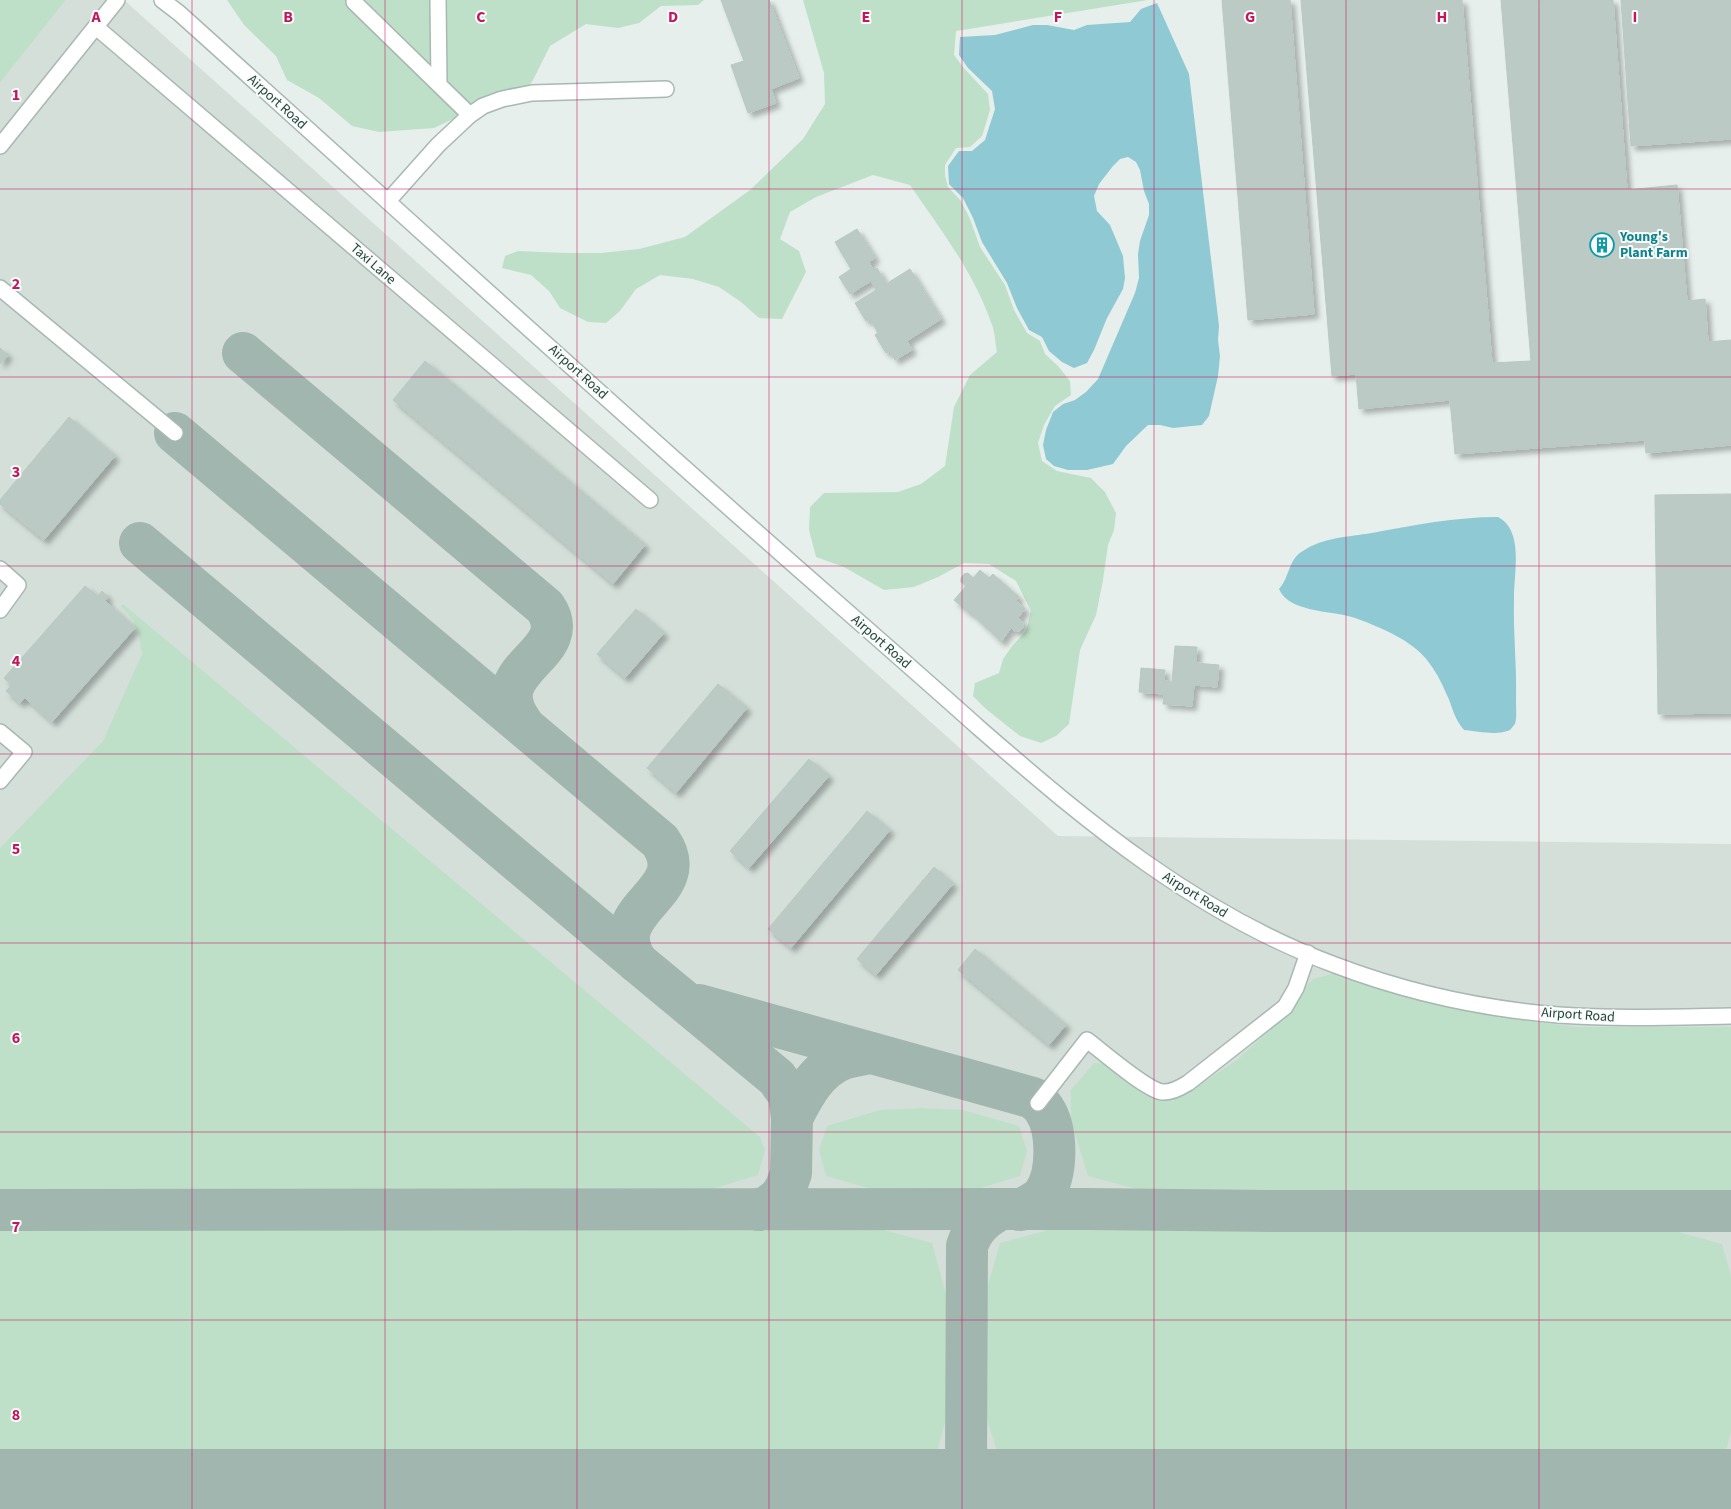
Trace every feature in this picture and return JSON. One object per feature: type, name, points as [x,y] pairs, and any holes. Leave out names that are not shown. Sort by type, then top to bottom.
[{"type":"street","points":[[0,146],[117,0]]},
{"type":"street","name":"Airport Road","points":[[162,0],[738,516],[1035,777],[1138,859],[1224,914],[1266,936],[1334,965],[1406,988],[1481,1005],[1558,1015],[1637,1018],[1731,1016]]},
{"type":"street","points":[[438,0],[439,84]]},
{"type":"street","points":[[354,2],[470,116]]},
{"type":"street","name":"Taxi Lane","points":[[96,27],[650,500]]},
{"type":"street","points":[[388,201],[438,145],[470,116],[493,102],[532,93],[666,89]]},
{"type":"street","points":[[0,288],[175,433]]},
{"type":"street","points":[[0,569],[18,585],[0,610]]},
{"type":"street","points":[[0,732],[24,752],[0,781]]},
{"type":"street","points":[[1038,1103],[1087,1040],[1147,1086],[1162,1092],[1176,1090],[1188,1084],[1285,1007],[1296,988],[1308,954]]},
{"type":"shaded area","points":[[66,0],[124,0],[1058,836],[1731,844],[1731,1509],[0,1509],[0,83]]},
{"type":"green space","points":[[0,0],[66,0],[0,83]]},
{"type":"green space","points":[[227,0],[704,0],[698,5],[661,6],[639,23],[618,28],[586,24],[550,46],[533,80],[517,103],[487,103],[434,128],[379,132],[352,126],[319,98],[287,80],[276,56],[244,25]]},
{"type":"green space","points":[[803,0],[1148,0],[956,31],[954,55],[988,94],[990,110],[982,136],[970,147],[956,148],[945,165],[948,187],[961,201],[980,247],[1005,285],[1014,310],[1027,333],[1040,341],[1045,354],[1070,381],[1071,395],[1055,406],[1044,425],[1038,443],[1042,461],[1057,471],[1091,478],[1105,492],[1116,513],[1114,530],[1108,545],[1096,615],[1080,650],[1069,724],[1056,736],[1041,743],[1020,736],[973,696],[975,683],[999,673],[1003,659],[1026,631],[1031,611],[1016,581],[989,564],[964,563],[914,587],[884,590],[844,567],[816,557],[809,530],[810,507],[824,493],[898,492],[921,484],[945,466],[954,407],[970,375],[997,352],[992,325],[975,285],[955,251],[910,185],[873,175],[816,197],[790,212],[780,239],[799,251],[806,272],[782,319],[759,318],[741,302],[719,287],[693,279],[660,275],[636,289],[620,311],[606,323],[588,322],[560,308],[549,291],[531,275],[502,268],[505,256],[518,251],[601,253],[639,249],[685,237],[750,190],[803,139],[825,104],[824,73]]},
{"type":"green space","points":[[123,604],[760,1137],[765,1150],[758,1175],[703,1192],[567,1197],[0,1196],[0,848],[103,741],[142,654],[139,636],[133,620],[121,606]]},
{"type":"green space","points":[[1336,973],[1410,997],[1481,1014],[1538,1022],[1577,1027],[1731,1027],[1731,1198],[1277,1198],[1144,1191],[1088,1176],[1071,1121],[1071,1090],[1094,1063],[1106,1064],[1133,1086],[1155,1098],[1172,1101],[1237,1060],[1282,1018],[1299,994],[1313,979]]},
{"type":"green space","points":[[921,1108],[963,1110],[1019,1126],[1027,1151],[1020,1176],[965,1193],[924,1194],[882,1192],[826,1176],[819,1150],[827,1126],[880,1110]]},
{"type":"green space","points":[[747,1221],[876,1228],[932,1243],[947,1298],[951,1353],[948,1412],[933,1465],[9,1464],[0,1461],[0,1225],[9,1222]]},
{"type":"green space","points":[[1534,1222],[1664,1228],[1722,1244],[1731,1276],[1731,1432],[1722,1465],[1001,1464],[985,1413],[981,1354],[984,1299],[1000,1243],[1055,1228],[1191,1223]]},
{"type":"water","points":[[1157,3],[1189,74],[1219,326],[1220,356],[1218,376],[1209,416],[1202,425],[1173,428],[1148,425],[1126,446],[1113,464],[1087,470],[1068,470],[1054,466],[1046,459],[1043,445],[1046,430],[1053,412],[1063,404],[1075,400],[1086,392],[1098,379],[1135,293],[1139,278],[1138,254],[1140,241],[1149,215],[1149,204],[1136,162],[1128,157],[1120,159],[1099,184],[1094,196],[1097,211],[1110,225],[1123,256],[1125,278],[1123,289],[1107,318],[1087,363],[1074,368],[1062,362],[1049,351],[1042,337],[1029,330],[1017,308],[1007,283],[982,242],[963,198],[949,184],[948,166],[959,151],[972,151],[985,140],[995,109],[992,91],[968,68],[959,55],[960,37],[995,35],[1033,25],[1047,25],[1074,30],[1087,25],[1130,22],[1141,9]]},
{"type":"water","points":[[1498,517],[1506,523],[1511,532],[1516,553],[1514,611],[1516,716],[1515,724],[1510,730],[1505,732],[1493,733],[1464,730],[1433,668],[1413,646],[1386,631],[1358,619],[1314,610],[1293,603],[1284,597],[1279,589],[1298,554],[1319,543],[1336,538],[1435,522],[1466,518]]},
{"type":"building","points":[[721,0],[769,0],[799,78],[771,89],[776,103],[748,113],[731,65],[744,61]]},
{"type":"building","points":[[1222,0],[1290,0],[1314,314],[1248,320]]},
{"type":"building","name":"Young's Plant Farm","points":[[1301,0],[1462,0],[1492,363],[1531,361],[1501,0],[1613,0],[1627,190],[1677,185],[1687,301],[1705,299],[1708,342],[1731,340],[1731,445],[1646,453],[1645,440],[1455,454],[1450,400],[1359,409],[1356,374],[1332,376]]},
{"type":"building","points":[[1621,0],[1731,0],[1731,139],[1631,146]]},
{"type":"building","points":[[857,229],[875,258],[869,262],[873,270],[877,268],[886,284],[910,269],[941,319],[907,341],[912,350],[895,360],[890,351],[886,353],[875,335],[878,333],[870,319],[866,321],[855,303],[876,290],[871,281],[850,294],[839,277],[851,269],[835,242]]},
{"type":"building","points":[[0,348],[8,355],[0,364]]},
{"type":"building","points":[[425,361],[645,545],[613,584],[393,400]]},
{"type":"building","points":[[69,417],[115,456],[44,540],[0,504],[0,500]]},
{"type":"building","points":[[1731,494],[1731,713],[1658,714],[1655,495]]},
{"type":"building","points":[[980,570],[989,578],[993,574],[1019,597],[1016,601],[1025,609],[1018,618],[1023,622],[1023,627],[1020,631],[1015,631],[1011,628],[1001,642],[970,612],[954,600],[966,586],[961,582],[964,574],[968,573],[973,578]]},
{"type":"building","points":[[85,586],[98,596],[102,591],[108,597],[105,601],[135,628],[52,722],[25,698],[20,703],[6,691],[12,685],[4,678]]},
{"type":"building","points":[[636,609],[664,633],[625,678],[597,654]]},
{"type":"building","points":[[1175,646],[1197,647],[1196,663],[1219,665],[1217,687],[1194,685],[1192,706],[1163,704],[1164,694],[1139,692],[1141,668],[1165,670],[1164,681],[1172,682]]},
{"type":"building","points":[[718,684],[747,708],[676,793],[647,768]]},
{"type":"building","points":[[809,759],[829,776],[749,868],[730,851]]},
{"type":"building","points":[[867,811],[890,830],[791,948],[768,929]]},
{"type":"building","points":[[934,867],[953,884],[876,975],[857,959]]},
{"type":"building","points":[[975,949],[1066,1025],[1049,1045],[958,970]]},
{"type":"taxiway","points":[[243,353],[545,607],[552,623],[550,638],[520,674],[513,688],[513,704],[522,723]]},
{"type":"taxiway","points":[[175,433],[660,841],[668,859],[667,874],[659,888],[638,914],[631,928],[629,943],[637,962]]},
{"type":"taxiway","points":[[140,543],[777,1078],[789,1095],[792,1118],[791,1173],[780,1197],[770,1205],[759,1210]]},
{"type":"taxiway","points":[[699,1005],[1033,1098],[1043,1108],[1049,1118],[1054,1140],[1054,1165],[1048,1186],[1043,1195],[1020,1210]]},
{"type":"taxiway","points":[[792,1118],[812,1083],[826,1069],[843,1059],[870,1053]]},
{"type":"taxiway","points":[[0,1210],[1086,1209],[1731,1211]]},
{"type":"taxiway","points":[[921,1503],[930,1500],[949,1488],[966,1460],[967,1246],[972,1234],[979,1225],[999,1210]]},
{"type":"taxiway","points":[[966,1460],[976,1478],[993,1494],[1021,1503]]},
{"type":"taxiway","points":[[1710,1503],[1724,1499],[1731,1494]]},
{"type":"runway","points":[[0,1503],[1731,1503]]},
{"type":"place","name":"Young's Plant Farm","points":[[1602,245]]}]
